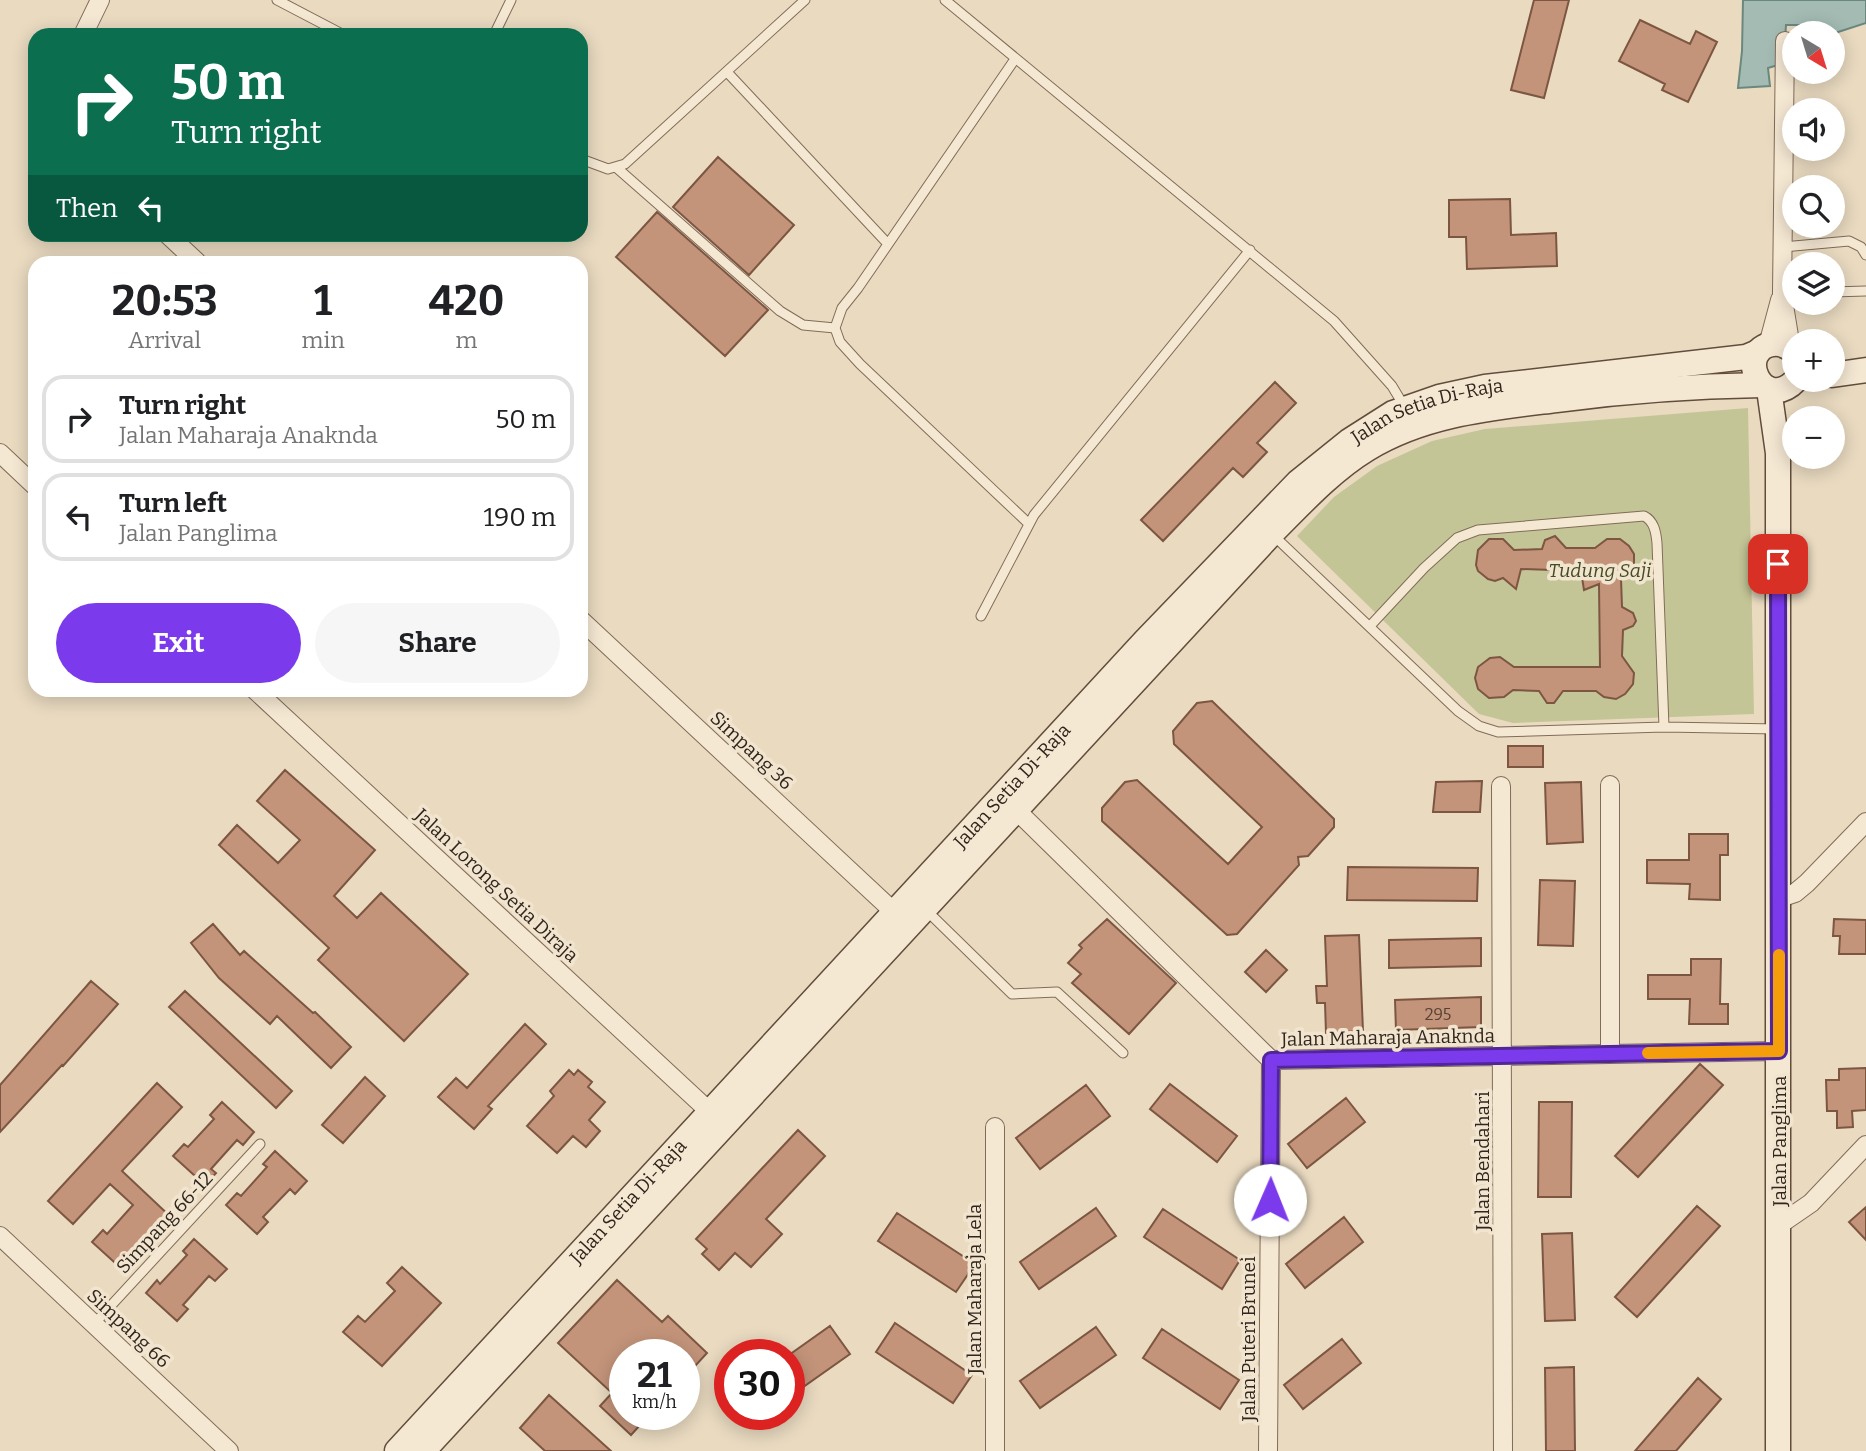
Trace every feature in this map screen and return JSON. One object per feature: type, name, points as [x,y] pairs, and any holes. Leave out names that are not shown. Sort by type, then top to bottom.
[{"type":"main road","name":"Jalan Setia Di-Raja","points":[[397,1451],[1146,640],[1298,482],[1372,424],[1405,408],[1438,397],[1485,387],[1746,357],[1778,349]]},
{"type":"main road","name":"Jalan Panglima","points":[[1778,349],[1754,363],[1755,376],[1782,382]]},
{"type":"main road","points":[[1845,359],[1866,359]]},
{"type":"main road","points":[[1845,373],[1866,370]]},
{"type":"main road","name":"Jalan Setia Di-Raja","points":[[423,1451],[1272,533],[1308,496],[1351,460],[1383,440],[1432,421],[1476,410],[1586,396],[1782,383]]},
{"type":"main road","name":"Jalan Panglima","points":[[1778,1451],[1778,453],[1785,392]]},
{"type":"street","points":[[86,28],[100,0]]},
{"type":"street","points":[[1778,349],[1782,293],[1785,84]]},
{"type":"street","points":[[176,242],[191,256]]},
{"type":"street","points":[[0,453],[28,479]]},
{"type":"street","name":"Simpang 36","points":[[588,627],[894,912]]},
{"type":"street","name":"Jalan Lorong Setia Diraja","points":[[263,697],[710,1112]]},
{"type":"street","points":[[1610,785],[1610,1054]]},
{"type":"street","name":"Jalan Bendahari","points":[[1500,786],[1503,1451]]},
{"type":"street","name":"Jalan Maharaja Anaknda","points":[[1016,810],[1271,1060],[1779,1051]]},
{"type":"street","points":[[1780,898],[1795,893],[1807,883],[1866,822]]},
{"type":"street","name":"Jalan Puteri Brunei","points":[[1268,1451],[1271,1060]]},
{"type":"street","name":"Jalan Maharaja Lela","points":[[995,1127],[995,1451]]},
{"type":"street","points":[[1779,1225],[1811,1203],[1866,1144]]},
{"type":"street","name":"Simpang 66","points":[[0,1236],[229,1451]]},
{"type":"lane","points":[[277,0],[331,28]]},
{"type":"lane","points":[[497,28],[511,0]]},
{"type":"lane","points":[[588,162],[608,169],[625,164],[805,0]]},
{"type":"lane","points":[[945,0],[1334,321],[1392,386],[1405,408]]},
{"type":"lane","points":[[1015,59],[842,308],[835,328],[840,342],[860,364],[1028,523]]},
{"type":"lane","points":[[727,72],[888,244]]},
{"type":"lane","points":[[617,168],[780,311],[803,325],[835,328]]},
{"type":"lane","points":[[1783,247],[1849,242],[1860,247],[1866,255]]},
{"type":"lane","points":[[981,616],[1028,523],[1250,250]]},
{"type":"lane","points":[[1845,291],[1866,290]]},
{"type":"lane","points":[[1370,626],[1424,568],[1457,538],[1478,530],[1644,516],[1650,519],[1657,543],[1664,727]]},
{"type":"lane","points":[[1272,533],[1458,711],[1479,726],[1498,732],[1664,727],[1779,729]]},
{"type":"lane","points":[[924,909],[1012,994],[1056,992],[1123,1054]]},
{"type":"lane","name":"Simpang 66-12","points":[[94,1324],[260,1144]]},
{"type":"green space","name":"Tudung Saji","points":[[1748,408],[1754,714],[1513,723],[1479,714],[1297,536],[1334,497],[1377,466],[1432,441],[1485,429]]},
{"type":"water","points":[[1743,0],[1866,0],[1866,23],[1845,30],[1845,21],[1782,21],[1782,51],[1778,65],[1768,68],[1770,86],[1738,88]]},
{"type":"building","points":[[1534,0],[1569,0],[1544,98],[1511,90]]},
{"type":"building","points":[[1640,20],[1690,44],[1696,31],[1717,42],[1688,102],[1662,90],[1665,84],[1619,61]]},
{"type":"building","points":[[718,157],[794,225],[749,275],[673,207]]},
{"type":"building","points":[[1510,199],[1511,235],[1556,233],[1557,266],[1467,269],[1466,237],[1449,237],[1449,200]]},
{"type":"building","points":[[657,212],[768,310],[725,356],[616,257]]},
{"type":"building","points":[[1275,382],[1296,403],[1257,443],[1267,452],[1243,477],[1233,468],[1163,541],[1141,520]]},
{"type":"building","points":[[1555,536],[1566,548],[1595,548],[1607,539],[1620,539],[1634,554],[1634,566],[1621,579],[1622,607],[1633,613],[1636,621],[1633,626],[1623,630],[1622,656],[1634,673],[1633,684],[1625,694],[1616,699],[1604,697],[1596,691],[1563,691],[1554,703],[1547,703],[1539,691],[1513,690],[1504,697],[1489,698],[1478,689],[1475,678],[1478,667],[1490,658],[1500,657],[1514,667],[1600,667],[1599,584],[1584,590],[1581,571],[1521,569],[1516,589],[1503,578],[1495,581],[1478,571],[1478,550],[1489,539],[1503,539],[1514,550],[1542,549],[1545,540]]},
{"type":"building","points":[[1212,701],[1334,819],[1334,827],[1308,856],[1298,857],[1299,865],[1237,934],[1227,935],[1102,821],[1102,808],[1125,782],[1137,780],[1228,864],[1262,827],[1174,744],[1173,731],[1197,703]]},
{"type":"building","points":[[1508,746],[1543,746],[1543,767],[1508,767]]},
{"type":"building","points":[[285,770],[375,850],[334,896],[357,918],[381,893],[468,974],[404,1041],[318,960],[329,948],[219,845],[237,825],[278,863],[300,840],[257,801]]},
{"type":"building","points":[[1482,781],[1480,812],[1433,812],[1436,782]]},
{"type":"building","points":[[1581,782],[1583,842],[1547,844],[1545,783]]},
{"type":"building","points":[[1689,834],[1728,834],[1728,855],[1720,855],[1720,900],[1689,899],[1690,884],[1647,883],[1647,860],[1689,860]]},
{"type":"building","points":[[1348,867],[1478,868],[1477,901],[1347,900]]},
{"type":"building","points":[[1540,880],[1575,881],[1573,946],[1538,945]]},
{"type":"building","points":[[1107,919],[1176,983],[1129,1034],[1072,983],[1081,974],[1068,963],[1082,948],[1079,945]]},
{"type":"building","points":[[1834,919],[1866,920],[1866,954],[1839,954],[1840,936],[1833,936]]},
{"type":"building","points":[[213,924],[240,955],[244,951],[351,1047],[331,1068],[277,1016],[270,1024],[219,978],[191,943]]},
{"type":"building","points":[[1359,935],[1363,1031],[1326,1033],[1325,1003],[1317,1003],[1316,986],[1327,986],[1325,936]]},
{"type":"building","points":[[1481,938],[1481,966],[1389,968],[1389,940]]},
{"type":"building","points":[[1266,950],[1287,970],[1266,992],[1245,972]]},
{"type":"building","points":[[1691,959],[1721,959],[1720,1004],[1728,1004],[1728,1024],[1689,1024],[1690,999],[1648,999],[1648,975],[1691,975]]},
{"type":"building","points":[[91,981],[118,1004],[0,1132],[0,1085]]},
{"type":"building","points":[[185,991],[292,1091],[276,1108],[169,1007]]},
{"type":"building","points":[[1481,997],[1481,1027],[1396,1030],[1395,1000]]},
{"type":"building","points":[[525,1024],[546,1044],[488,1106],[492,1109],[474,1129],[438,1097],[456,1078],[467,1088]]},
{"type":"building","points":[[1700,1064],[1723,1085],[1638,1177],[1615,1156]]},
{"type":"building","points":[[1866,1068],[1866,1110],[1852,1111],[1853,1127],[1837,1128],[1837,1111],[1827,1111],[1826,1080],[1839,1080],[1839,1069]]},
{"type":"building","points":[[569,1070],[574,1075],[578,1070],[592,1082],[588,1087],[605,1102],[589,1120],[600,1131],[586,1147],[573,1136],[557,1153],[527,1126],[554,1096],[550,1091]]},
{"type":"building","points":[[365,1077],[385,1096],[343,1143],[322,1125]]},
{"type":"building","points":[[157,1083],[182,1107],[122,1171],[173,1219],[162,1231],[156,1226],[129,1255],[135,1259],[124,1271],[92,1242],[103,1230],[107,1234],[133,1205],[110,1184],[73,1224],[48,1201]]},
{"type":"building","points":[[1170,1084],[1237,1136],[1217,1162],[1150,1109]]},
{"type":"building","points":[[1086,1085],[1110,1116],[1040,1169],[1016,1138]]},
{"type":"building","points":[[1346,1098],[1365,1122],[1307,1168],[1288,1144]]},
{"type":"building","points":[[222,1102],[254,1132],[243,1145],[237,1140],[211,1169],[216,1173],[205,1185],[173,1156],[184,1144],[188,1147],[214,1119],[210,1115]]},
{"type":"building","points":[[1539,1102],[1572,1102],[1571,1197],[1538,1197]]},
{"type":"building","points":[[798,1130],[825,1156],[766,1219],[782,1234],[751,1267],[735,1253],[719,1270],[702,1254],[707,1249],[696,1239]]},
{"type":"building","points":[[275,1151],[307,1181],[295,1194],[290,1189],[263,1217],[268,1222],[257,1234],[226,1205],[237,1193],[241,1196],[267,1167],[263,1164]]},
{"type":"building","points":[[1697,1206],[1720,1226],[1637,1317],[1615,1297]]},
{"type":"building","points":[[1866,1207],[1866,1240],[1849,1222]]},
{"type":"building","points":[[1096,1208],[1116,1236],[1039,1289],[1020,1262]]},
{"type":"building","points":[[1163,1209],[1240,1260],[1222,1289],[1144,1237]]},
{"type":"building","points":[[897,1213],[975,1264],[956,1292],[878,1241]]},
{"type":"building","points":[[1344,1217],[1363,1242],[1305,1288],[1286,1264]]},
{"type":"building","points":[[1572,1233],[1575,1320],[1545,1321],[1542,1234]]},
{"type":"building","points":[[194,1239],[227,1269],[215,1281],[209,1276],[183,1305],[188,1309],[177,1321],[146,1293],[157,1280],[160,1284],[187,1255],[183,1251]]},
{"type":"building","points":[[402,1267],[441,1303],[382,1366],[343,1332],[358,1316],[365,1322],[395,1291],[387,1283]]},
{"type":"building","points":[[617,1280],[662,1322],[668,1316],[692,1339],[609,1339],[609,1390],[558,1343]]},
{"type":"building","points":[[895,1323],[972,1375],[953,1403],[876,1352]]},
{"type":"building","points":[[830,1326],[850,1354],[805,1386],[805,1344]]},
{"type":"building","points":[[1096,1327],[1116,1355],[1040,1408],[1020,1381]]},
{"type":"building","points":[[1162,1329],[1239,1380],[1220,1409],[1143,1358]]},
{"type":"building","points":[[1342,1339],[1361,1363],[1303,1409],[1284,1385]]},
{"type":"building","points":[[700,1346],[707,1353],[700,1361]]},
{"type":"building","points":[[1574,1367],[1575,1451],[1546,1451],[1545,1368]]},
{"type":"building","points":[[1698,1378],[1721,1399],[1676,1451],[1635,1451]]},
{"type":"building","points":[[549,1395],[611,1451],[545,1451],[520,1428]]},
{"type":"building","points":[[609,1396],[609,1414],[600,1406]]},
{"type":"slow traffic","points":[[1648,1053],[1779,1051],[1779,955]]},
{"type":"route","points":[[1270,1200],[1271,1060],[1779,1051],[1778,564]]}]
